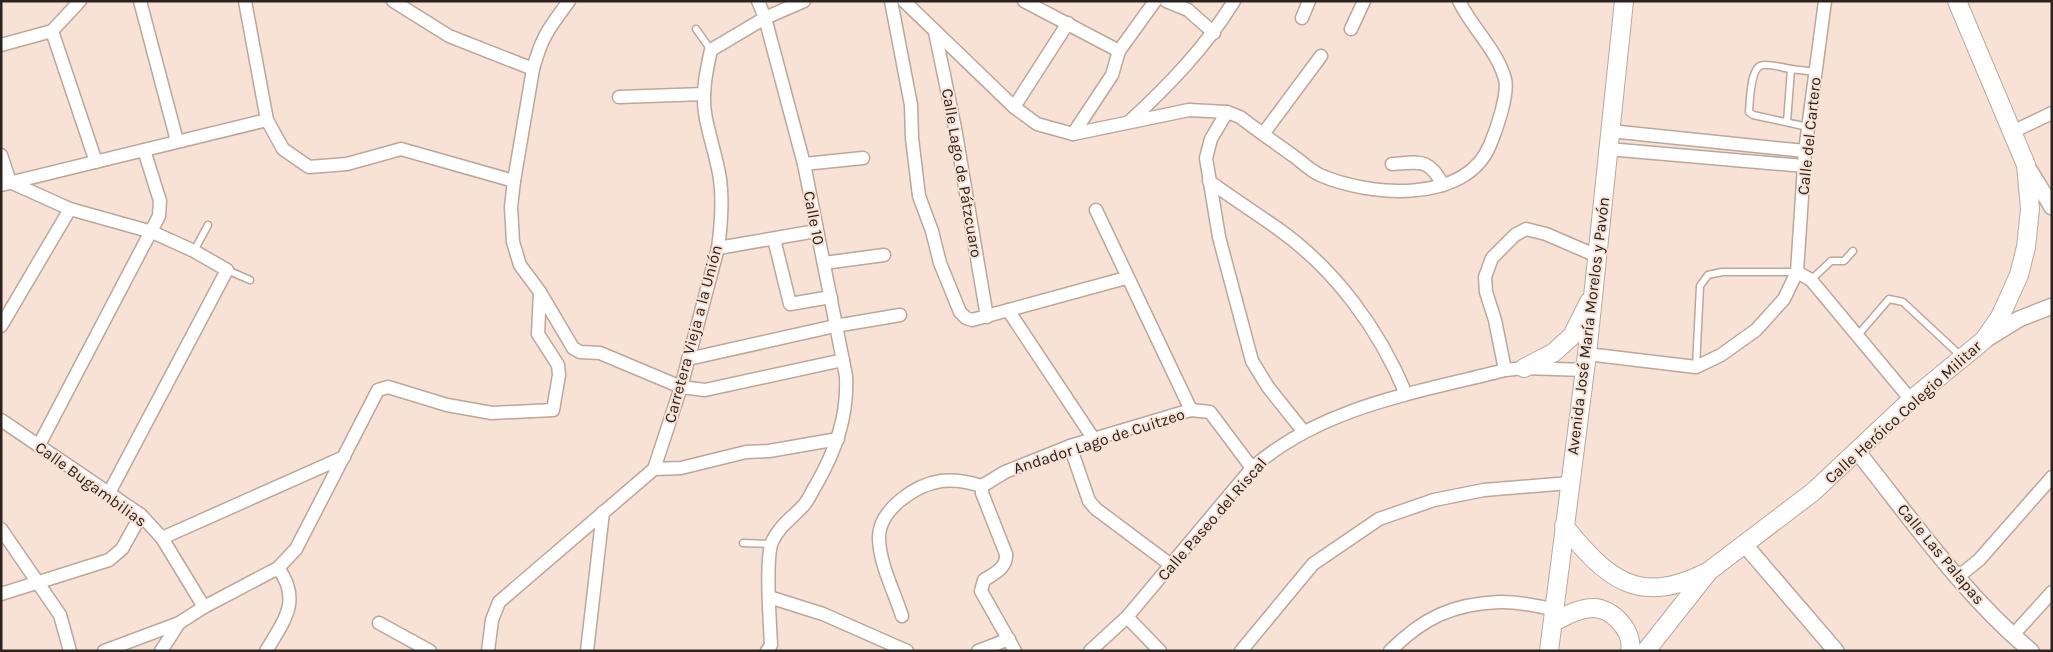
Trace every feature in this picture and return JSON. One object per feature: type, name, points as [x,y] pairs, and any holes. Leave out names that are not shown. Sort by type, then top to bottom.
[{"type":"main road","name":"Avenida José María Morelos y Pavón","points":[[1549,651],[1569,482],[1586,362],[1624,1]]},
{"type":"main road","name":"Calle Heróico Colegio Militar","points":[[1646,651],[1709,571],[1813,492],[1912,400],[1984,340],[2000,317],[2019,276],[2026,248],[2030,209],[2026,165],[1956,1]]},
{"type":"main road","points":[[1524,368],[1553,353],[1572,336],[1594,290]]},
{"type":"main road","points":[[1564,526],[1587,555],[1621,582],[1640,587],[1666,587],[1689,581],[1709,571]]},
{"type":"main road","points":[[1553,615],[1595,608],[1611,614],[1625,627],[1632,645],[1630,651]]},
{"type":"street","points":[[1,45],[52,32],[80,1]]},
{"type":"street","points":[[140,1],[176,141]]},
{"type":"street","points":[[245,1],[267,120],[283,149],[309,167],[347,164],[401,149],[514,181]]},
{"type":"street","points":[[393,1],[449,36],[533,70]]},
{"type":"street","points":[[569,1],[542,38],[533,70],[511,207],[514,252],[520,265],[540,292],[572,348],[580,352],[600,353],[681,387],[705,390],[842,360]]},
{"type":"street","name":"Calle 10","points":[[758,1],[765,18],[804,164],[846,376],[847,398],[844,420],[824,471],[805,504],[779,529],[771,544]]},
{"type":"street","points":[[711,50],[765,18],[804,1]]},
{"type":"street","points":[[891,1],[911,105],[912,138],[919,196],[932,231],[940,263],[960,312],[966,318],[972,320],[987,317],[1126,278]]},
{"type":"street","points":[[904,1],[1014,107],[1036,124],[1073,134],[1189,110],[1227,112],[1240,117],[1319,174],[1351,185],[1398,191],[1427,190],[1443,185],[1471,171],[1489,149],[1500,123],[1506,80],[1487,42],[1459,1]]},
{"type":"street","points":[[1024,1],[1119,51]]},
{"type":"street","points":[[1073,134],[1112,75],[1119,51],[1155,1]]},
{"type":"street","points":[[1166,1],[1190,6],[1214,33]]},
{"type":"street","points":[[1127,124],[1171,84],[1214,33],[1234,1]]},
{"type":"street","points":[[1302,18],[1309,1]]},
{"type":"street","points":[[1351,29],[1364,1]]},
{"type":"street","name":"Calle del Cartero","points":[[1797,272],[1805,151],[1825,1]]},
{"type":"street","points":[[1014,107],[1068,23]]},
{"type":"street","name":"Calle Lago de Pátzcuaro","points":[[934,30],[955,128],[987,317]]},
{"type":"street","points":[[52,32],[96,162]]},
{"type":"street","name":"Carretera Vieja a la Unión","points":[[654,469],[681,387],[718,248],[721,224],[720,180],[705,117],[704,94],[705,77],[711,50]]},
{"type":"street","points":[[1263,134],[1321,56]]},
{"type":"street","points":[[619,97],[704,94]]},
{"type":"street","points":[[1227,112],[1211,139],[1206,158],[1218,237],[1252,360],[1268,387],[1302,431]]},
{"type":"street","points":[[2012,132],[2052,113]]},
{"type":"street","points":[[6,184],[267,120]]},
{"type":"street","points":[[1609,140],[1805,151]]},
{"type":"street","points":[[1609,140],[1804,166]]},
{"type":"street","points":[[39,446],[159,216],[160,201],[144,150]]},
{"type":"street","points":[[1,155],[6,184]]},
{"type":"street","points":[[804,164],[863,158]]},
{"type":"street","points":[[1392,164],[1418,162],[1426,164],[1435,170],[1443,185]]},
{"type":"street","points":[[2026,165],[2052,207]]},
{"type":"street","points":[[1208,180],[1245,208],[1278,229],[1335,279],[1376,333],[1396,370],[1406,394]]},
{"type":"street","points":[[6,184],[70,210],[152,232],[194,251],[227,270],[109,493]]},
{"type":"street","points":[[1,326],[70,210]]},
{"type":"street","points":[[1096,210],[1126,278],[1191,410]]},
{"type":"street","points":[[1505,370],[1495,320],[1486,292],[1485,277],[1492,258],[1515,235],[1526,229],[1540,232],[1597,256]]},
{"type":"street","points":[[718,248],[816,231]]},
{"type":"street","points":[[774,239],[790,304],[831,297]]},
{"type":"street","points":[[824,263],[884,255]]},
{"type":"street","points":[[1696,367],[1721,355],[1756,330],[1784,299],[1797,272],[1811,280],[1912,400]]},
{"type":"street","points":[[104,651],[179,623],[204,607],[278,568],[296,549],[378,390],[388,387],[447,405],[492,413],[553,410],[559,375],[558,366],[538,334],[540,292]]},
{"type":"street","points":[[1984,340],[2019,318],[2052,306]]},
{"type":"street","points":[[1008,310],[1094,441]]},
{"type":"street","points":[[688,359],[835,326],[900,315]]},
{"type":"street","name":"Calle Paseo del Riscal","points":[[1090,651],[1127,617],[1252,468],[1275,448],[1302,431],[1359,408],[1406,394],[1505,370],[1586,362],[1696,367]]},
{"type":"street","name":"Andador Lago de Cuitzeo","points":[[982,486],[1005,472],[1070,446],[1094,441],[1191,410],[1210,412],[1252,468]]},
{"type":"street","name":"Calle Bugambilias","points":[[2,423],[141,515],[162,538],[204,607]]},
{"type":"street","points":[[488,651],[492,620],[499,602],[654,469],[681,468],[746,452],[769,451],[838,439]]},
{"type":"street","points":[[1070,446],[1089,501],[1096,509],[1171,565]]},
{"type":"street","name":"Calle Las Palapas","points":[[1857,451],[1953,574],[2013,635],[2032,651]]},
{"type":"street","points":[[162,538],[344,457]]},
{"type":"street","points":[[1953,574],[1964,572],[1979,560],[2052,477]]},
{"type":"street","points":[[902,616],[880,552],[878,536],[886,514],[900,500],[923,486],[942,481],[968,482],[982,486],[982,493],[1006,554],[1006,560],[1003,567],[984,580],[981,591],[1012,645],[978,651]]},
{"type":"street","points":[[1241,651],[1314,564],[1379,519],[1443,498],[1484,490],[1569,482]]},
{"type":"street","points":[[587,651],[603,512]]},
{"type":"street","points":[[1,594],[109,560],[122,549],[141,515]]},
{"type":"street","points":[[1,529],[39,581],[60,615],[70,651]]},
{"type":"street","points":[[771,544],[769,597],[772,649]]},
{"type":"street","points":[[1745,545],[1836,651]]},
{"type":"street","points":[[266,651],[284,620],[291,600],[287,581],[278,568]]},
{"type":"street","points":[[2013,635],[2052,592]]},
{"type":"street","points":[[769,597],[823,614],[907,651]]},
{"type":"street","points":[[1390,651],[1410,632],[1448,609],[1501,602],[1553,615]]},
{"type":"street","points":[[1127,617],[1160,651]]},
{"type":"street","points":[[161,651],[179,623]]},
{"type":"street","points":[[379,624],[430,651]]},
{"type":"lane","points":[[696,29],[711,50]]},
{"type":"lane","points":[[1809,127],[1753,115],[1749,112],[1754,74],[1762,64],[1816,72]]},
{"type":"lane","points":[[1787,122],[1791,69]]},
{"type":"lane","points":[[194,251],[208,225]]},
{"type":"lane","points":[[1811,280],[1831,261],[1844,261],[1854,251]]},
{"type":"lane","points":[[227,270],[250,280]]},
{"type":"lane","points":[[1696,367],[1700,286],[1708,275],[1722,272],[1797,272]]},
{"type":"lane","points":[[1858,334],[1888,300],[1903,302],[1963,358]]},
{"type":"lane","points":[[743,543],[771,544]]}]
